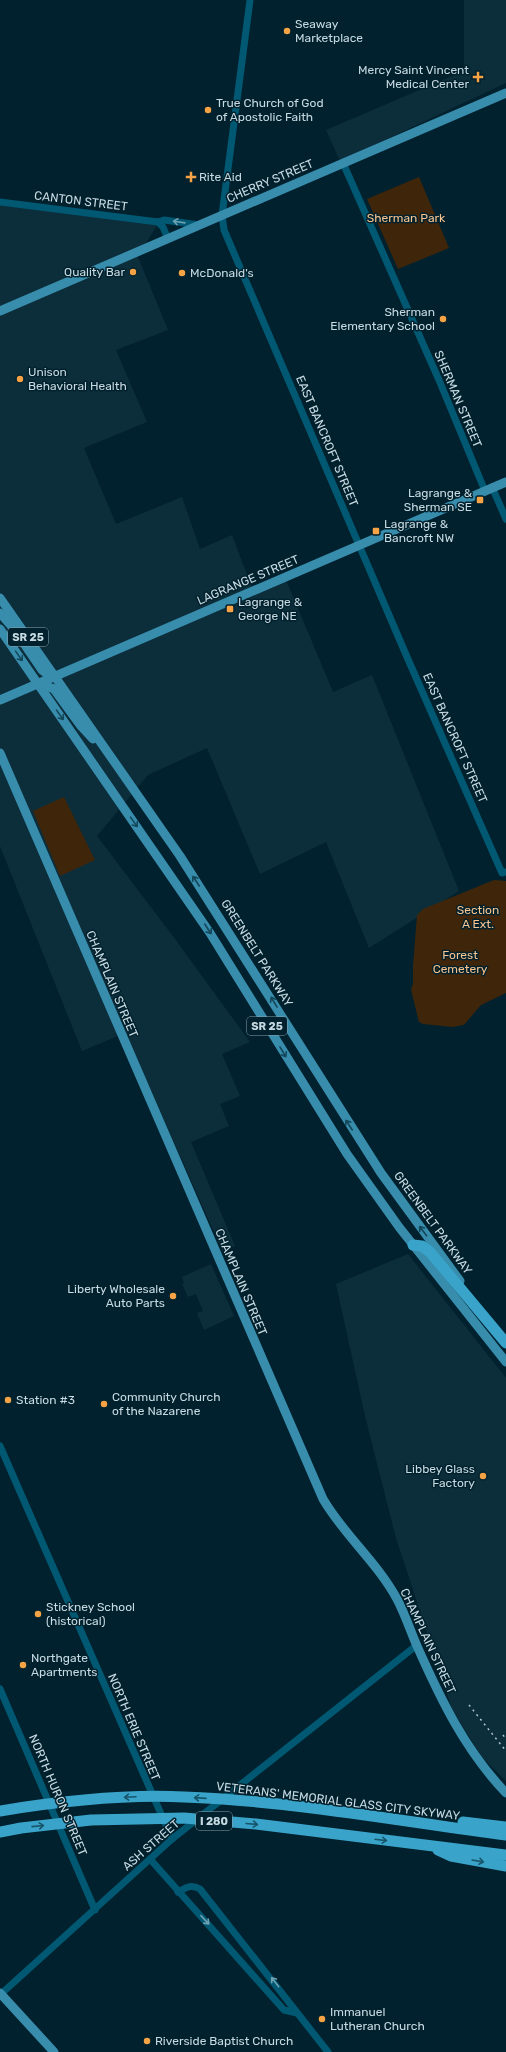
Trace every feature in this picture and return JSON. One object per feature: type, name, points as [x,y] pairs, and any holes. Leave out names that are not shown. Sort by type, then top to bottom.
[{"type":"highway","points":[[413,1245],[422,1246],[430,1252],[506,1342]]},
{"type":"highway","name":"VETERANS' MEMORIAL GLASS CITY SKYWAY","points":[[0,1811],[51,1803],[131,1797],[183,1796],[267,1803],[506,1835]]},
{"type":"highway","points":[[267,1803],[506,1827]]},
{"type":"highway","name":"I 280","points":[[0,1832],[21,1828],[92,1820],[184,1818],[256,1824],[506,1855]]},
{"type":"highway","points":[[428,1846],[450,1856],[506,1866]]},
{"type":"main road","name":"CHERRY STREET","points":[[0,311],[506,93]]},
{"type":"main road","name":"LAGRANGE STREET","points":[[0,700],[506,482]]},
{"type":"main road","name":"GREENBELT PARKWAY","points":[[0,598],[138,795],[227,927],[334,1101],[381,1173],[506,1342]]},
{"type":"main road","points":[[0,613],[14,629],[42,670],[47,674],[54,676]]},
{"type":"main road","name":"SR 25","points":[[0,629],[210,933],[335,1137],[413,1245],[506,1362]]},
{"type":"main road","points":[[38,683],[54,689],[128,786],[138,795]]},
{"type":"main road","name":"CHAMPLAIN STREET","points":[[0,753],[323,1499],[338,1522],[388,1584],[400,1604],[417,1645],[456,1728],[488,1774],[506,1793]]},
{"type":"main road","points":[[0,1993],[54,2052]]},
{"type":"street","name":"EAST BANCROFT STREET","points":[[250,0],[222,215],[224,230],[504,873]]},
{"type":"street","name":"SHERMAN STREET","points":[[343,163],[439,380],[489,489],[506,519]]},
{"type":"street","name":"CANTON STREET","points":[[0,202],[158,222],[164,220],[199,225]]},
{"type":"street","points":[[158,222],[163,227],[168,239]]},
{"type":"street","name":"NORTH ERIE STREET","points":[[0,1446],[172,1839]]},
{"type":"street","name":"ASH STREET","points":[[0,1993],[95,1910],[172,1839],[417,1645]]},
{"type":"street","name":"NORTH HURON STREET","points":[[0,1689],[95,1910]]},
{"type":"street","points":[[150,1859],[284,2010],[297,2014]]},
{"type":"street","points":[[178,1892],[188,1886],[194,1886],[200,1889],[328,2052]]},
{"type":"shaded area","name":"Mercy Saint Vincent Medical Center","points":[[464,0],[506,0],[506,83],[340,161],[326,130],[464,71]]},
{"type":"shaded area","points":[[0,199],[160,220],[138,257],[168,330],[116,350],[147,422],[84,448],[116,524],[182,497],[200,549],[232,535],[252,588],[284,575],[333,692],[372,675],[459,891],[369,948],[326,842],[260,874],[207,748],[148,775],[97,836],[175,939],[250,1042],[222,1054],[240,1096],[220,1104],[229,1126],[191,1142],[235,1246],[223,1252],[125,1033],[82,1051],[0,846]]},
{"type":"shaded area","points":[[408,1254],[506,1378],[506,1781],[481,1756],[452,1709],[396,1538],[365,1416],[336,1284]]},
{"type":"shaded area","points":[[211,1264],[234,1316],[204,1330],[197,1313],[203,1311],[196,1294],[188,1297],[182,1284],[184,1283],[182,1277]]},
{"type":"green space","name":"Sherman Park","points":[[419,177],[449,248],[398,269],[367,199]]},
{"type":"green space","points":[[64,797],[95,860],[60,876],[33,811]]},
{"type":"green space","name":"Forest Cemetery","points":[[494,880],[506,881],[506,993],[481,1005],[464,1025],[452,1027],[423,1024],[419,1022],[411,990],[413,983],[417,915],[423,909]]},
{"type":"railway","points":[[469,1705],[506,1751]]},
{"type":"railway","points":[[503,1735],[506,1739]]},
{"type":"place","name":"Seaway Marketplace","points":[[287,31]]},
{"type":"place","name":"Mercy Saint Vincent Medical Center","points":[[478,77]]},
{"type":"place","name":"True Church of God of Apostolic Faith","points":[[208,110]]},
{"type":"place","name":"Rite Aid","points":[[191,177]]},
{"type":"place","name":"Quality Bar","points":[[133,272]]},
{"type":"place","name":"McDonald's","points":[[182,273]]},
{"type":"place","name":"Sherman Elementary School","points":[[443,319]]},
{"type":"place","name":"Unison Behavioral Health","points":[[20,379]]},
{"type":"place","name":"Lagrange & Sherman SE","points":[[480,500]]},
{"type":"place","name":"Lagrange & Bancroft NW","points":[[376,531]]},
{"type":"place","name":"Lagrange & George NE","points":[[230,609]]},
{"type":"place","name":"Liberty Wholesale Auto Parts","points":[[173,1296]]},
{"type":"place","name":"Station #3","points":[[8,1400]]},
{"type":"place","name":"Community Church of the Nazarene","points":[[104,1404]]},
{"type":"place","name":"Libbey Glass Factory","points":[[483,1476]]},
{"type":"place","name":"Stickney School (historical)","points":[[38,1614]]},
{"type":"place","name":"Northgate Apartments","points":[[23,1665]]},
{"type":"place","name":"Immanuel Lutheran Church","points":[[322,2019]]},
{"type":"place","name":"Riverside Baptist Church","points":[[147,2041]]},
{"type":"park label","name":"Section A Ext.","points":[[478,917]]}]
